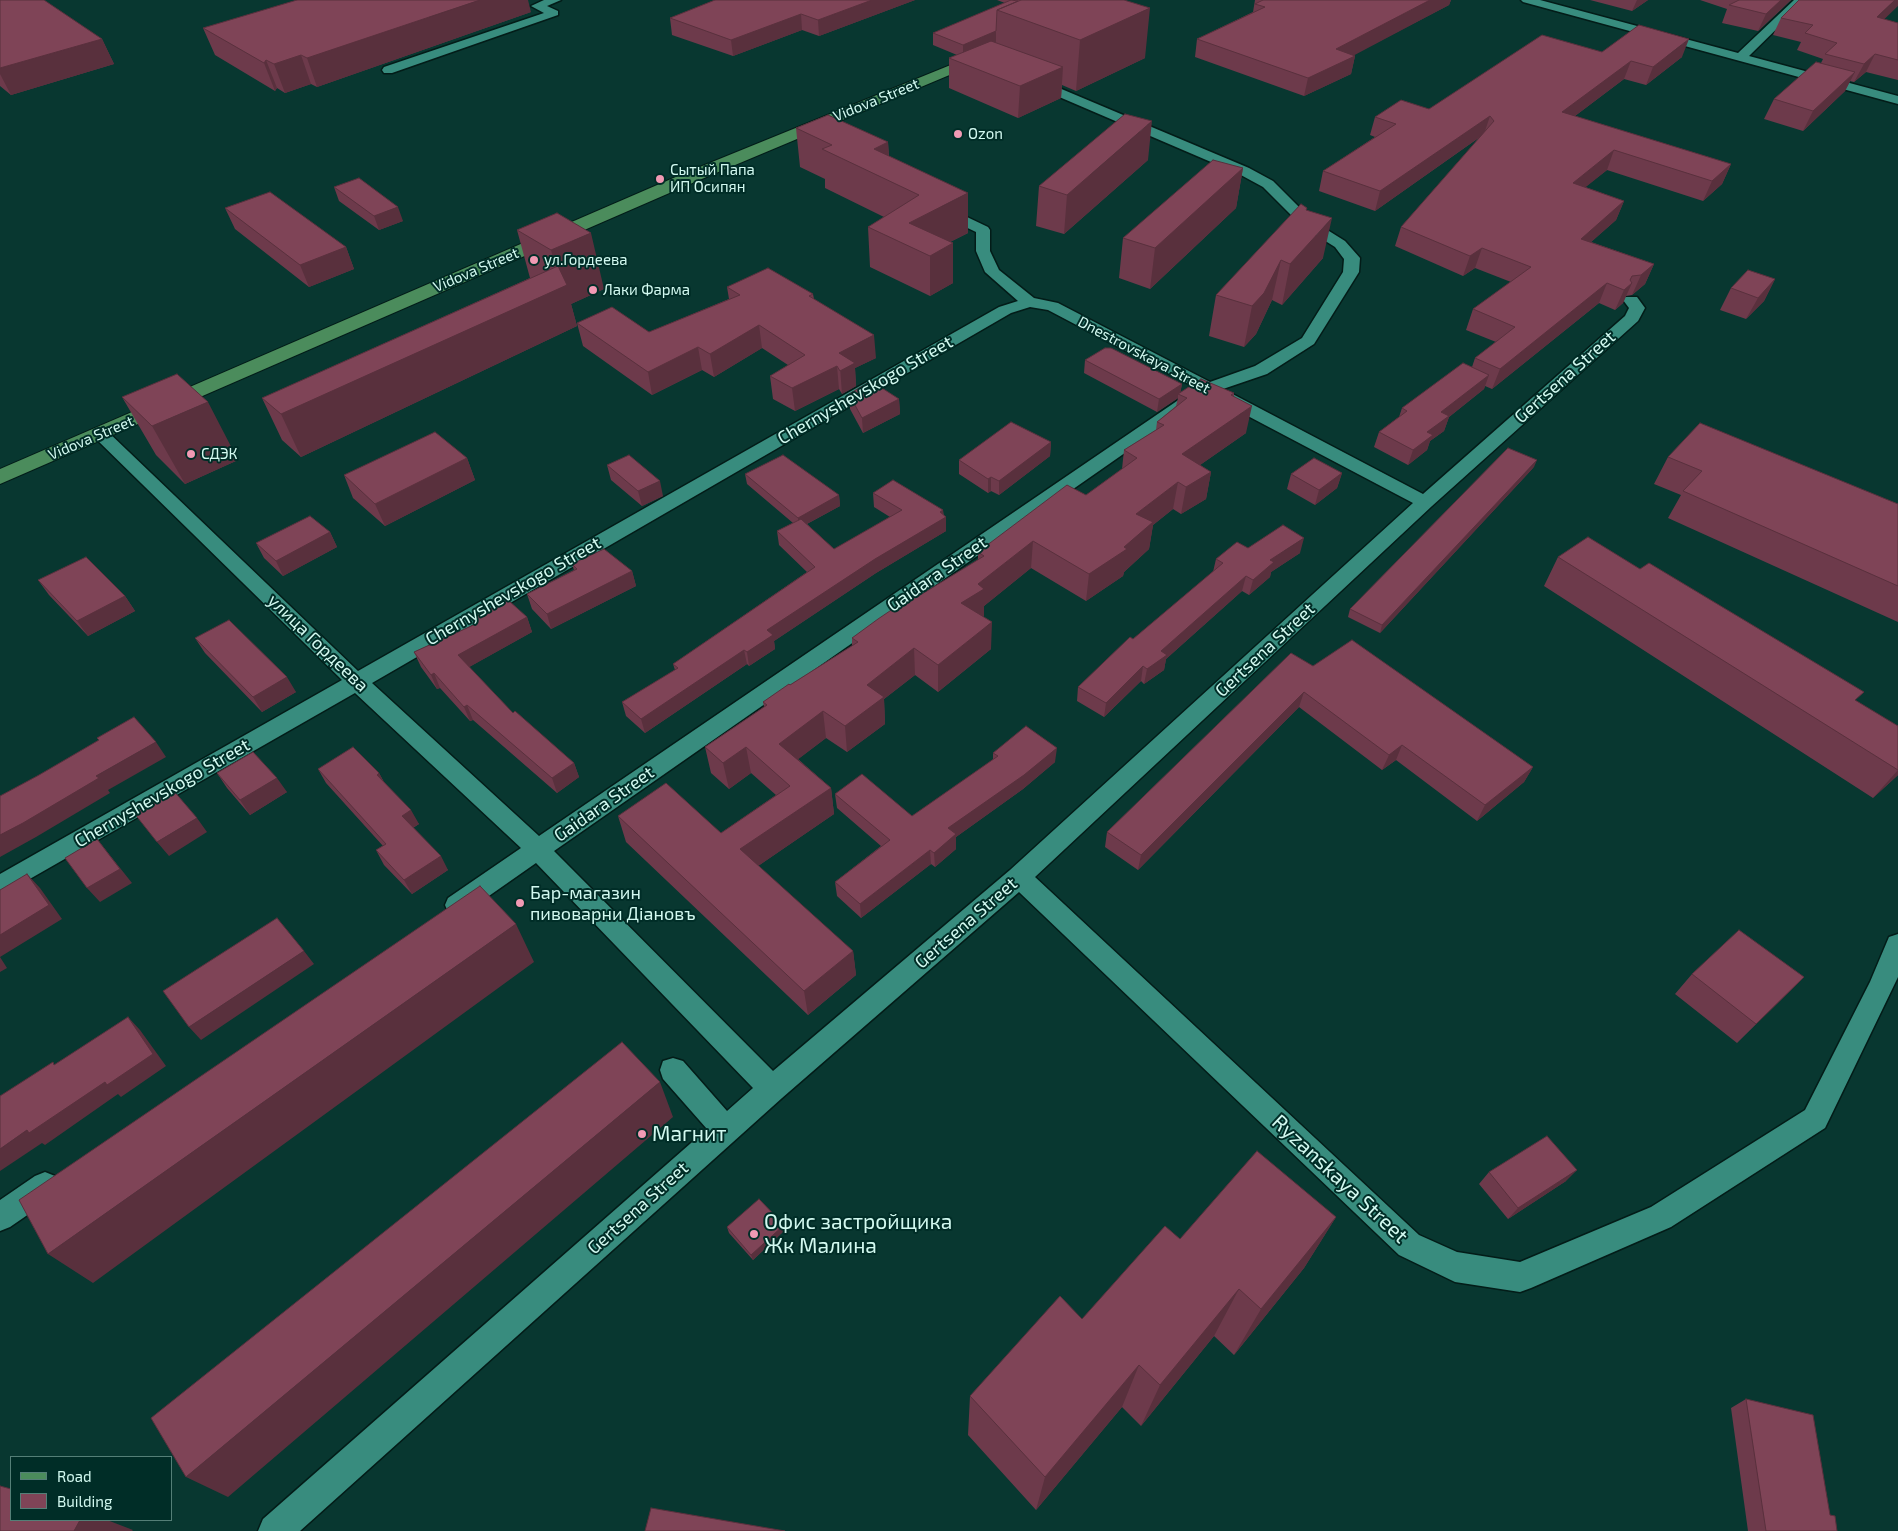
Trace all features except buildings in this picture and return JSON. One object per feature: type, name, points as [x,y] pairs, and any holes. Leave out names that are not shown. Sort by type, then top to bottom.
[{"type":"street","points":[[388,70],[554,14],[537,6],[555,0]]},
{"type":"street","points":[[1741,58],[1800,0]]},
{"type":"street","points":[[1533,1],[1898,100]]},
{"type":"street","name":"Vidova Street","points":[[0,477],[691,177],[987,61],[998,50]]},
{"type":"street","name":"Gaidara Street","points":[[440,917],[1206,389],[1261,370],[1308,342],[1351,272],[1352,258],[1340,244],[1298,216],[1268,184],[1244,170],[1081,99],[1021,76]]},
{"type":"street","name":"Dnestrovskaya Street","points":[[929,204],[983,230],[983,251],[993,272],[1029,302],[1052,306],[1206,389],[1425,502]]},
{"type":"street","name":"Gertsena Street","points":[[275,1531],[772,1089],[1019,877],[1425,502],[1632,318],[1637,308],[1631,300]]},
{"type":"street","name":"Chernyshevskogo Street","points":[[0,886],[1005,310],[1029,302]]},
{"type":"street","name":"улица Гордеева","points":[[100,434],[356,681],[538,850],[772,1089]]},
{"type":"street","name":"Ryzanskaya Street","points":[[1019,877],[1409,1245],[1454,1267],[1520,1277],[1661,1217],[1815,1119],[1890,992],[1898,945]]},
{"type":"street","points":[[673,1070],[726,1130]]},
{"type":"street","points":[[0,1217],[65,1172]]},
{"type":"place","name":"Ozon","points":[[958,134]]},
{"type":"place","name":"Сытый Папа ИП Осипян","points":[[660,179]]},
{"type":"place","name":"ул.Гордеева","points":[[534,260]]},
{"type":"place","name":"Лаки Фарма","points":[[593,290]]},
{"type":"place","name":"СДЭК","points":[[191,454]]},
{"type":"place","name":"Бар-магазин пивоварни Дiановъ","points":[[520,903]]},
{"type":"place","name":"Магнит","points":[[642,1134]]},
{"type":"place","name":"Офис застройщика Жк Малина","points":[[754,1234]]}]
